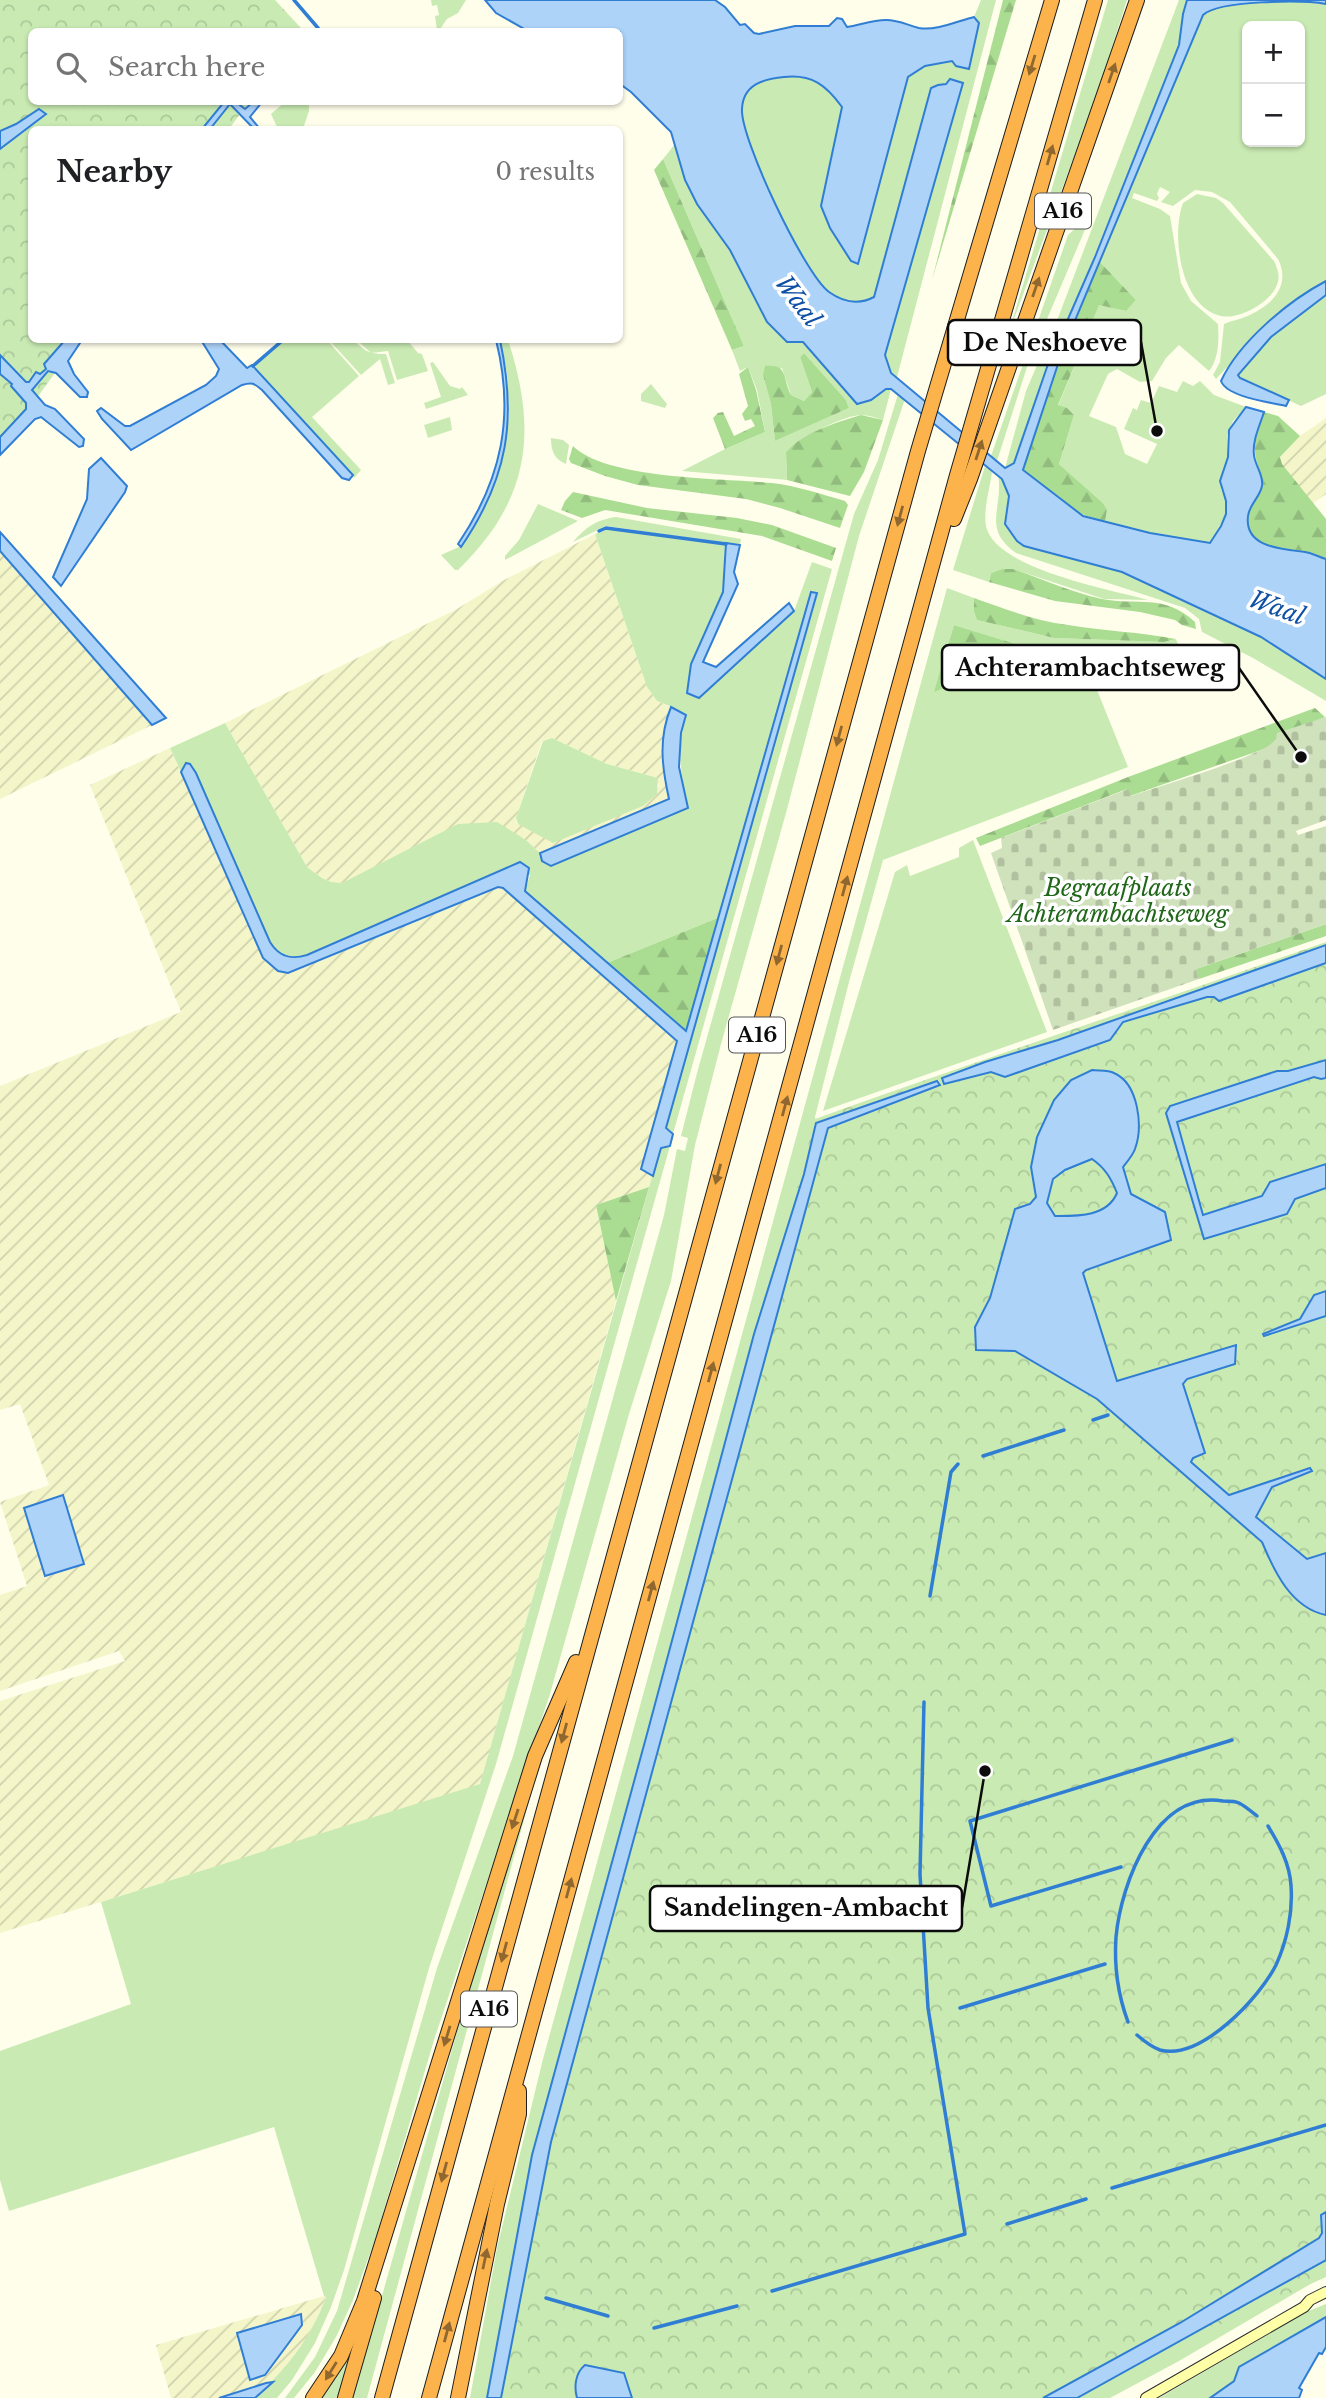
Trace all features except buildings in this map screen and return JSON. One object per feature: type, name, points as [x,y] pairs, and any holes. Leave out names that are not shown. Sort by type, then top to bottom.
[{"type":"highway","name":"A16","points":[[383,2398],[918,451],[1052,0]]},
{"type":"highway","name":"A16","points":[[964,477],[977,409],[1096,0]]},
{"type":"highway","name":"A16","points":[[429,2398],[932,572],[964,477],[989,421],[1137,0]]},
{"type":"highway","name":"A16","points":[[313,2398],[334,2368],[352,2330],[401,2189],[535,1756],[595,1620]]},
{"type":"highway","name":"A16","points":[[458,2398],[496,2204],[519,2114],[519,2072]]},
{"type":"highway","name":"A16","points":[[345,2398],[373,2303],[401,2189]]},
{"type":"main road","points":[[1304,2308],[1310,2300],[1326,2292]]},
{"type":"main road","points":[[1146,2398],[1304,2308],[1326,2300]]},
{"type":"green space","points":[[0,0],[275,0],[301,28],[28,28],[28,105],[247,105],[231,126],[28,126],[28,343],[77,343],[28,410],[0,443]]},
{"type":"green space","points":[[431,0],[466,0],[458,13],[447,19],[441,28],[437,28],[435,16],[439,15],[437,5],[432,6]]},
{"type":"green space","points":[[981,0],[996,0],[897,377],[891,373],[885,355],[963,84],[938,85],[874,297],[857,302],[845,300],[829,292],[818,280],[790,234],[751,147],[744,124],[743,101],[750,88],[762,81],[803,77],[818,82],[842,106],[821,206],[830,228],[851,261],[858,264],[908,77],[925,66],[953,61],[956,66],[974,42],[979,23],[974,17]]},
{"type":"green space","points":[[1003,0],[1016,0],[932,280]]},
{"type":"green space","points":[[1108,0],[1127,0],[1095,100],[1008,335]]},
{"type":"green space","points":[[1179,0],[1187,0],[1179,45],[1062,336],[1059,336],[1053,331]]},
{"type":"green space","points":[[1281,0],[1326,4],[1326,281],[1270,321],[1216,379],[1213,375],[1220,362],[1224,324],[1263,308],[1276,295],[1282,278],[1278,259],[1230,202],[1212,192],[1195,190],[1173,206],[1161,202],[1170,192],[1160,187],[1157,201],[1134,193],[1132,198],[1170,216],[1181,283],[1191,301],[1218,324],[1217,355],[1209,371],[1179,345],[1166,358],[1152,381],[1140,382],[1117,369],[1108,374],[1089,416],[1116,427],[1125,454],[1147,464],[1157,444],[1124,429],[1133,408],[1137,410],[1141,400],[1151,403],[1159,386],[1177,392],[1183,381],[1193,386],[1200,381],[1214,395],[1246,407],[1233,421],[1227,435],[1228,457],[1223,469],[1221,489],[1226,501],[1226,514],[1210,543],[1105,522],[1107,511],[1103,503],[1059,464],[1074,415],[1058,406],[1078,357],[1063,349],[1067,341],[1081,348],[1099,304],[1125,311],[1136,300],[1099,261],[1203,14],[1214,8]]},
{"type":"green space","points":[[282,105],[309,105],[304,126],[277,126],[271,114]]},
{"type":"green space","points":[[675,144],[685,180],[703,213],[730,250],[767,322],[791,343],[803,342],[857,404],[891,389],[883,420],[864,415],[853,416],[821,429],[792,446],[786,452],[787,480],[682,471],[765,432],[757,390],[748,367],[740,371],[732,350],[744,346],[663,159]],"holes":[[[804,353],[846,400],[849,408],[775,441],[771,404],[763,375],[782,368],[791,395],[804,401],[812,392],[800,357]]]},
{"type":"green space","points":[[663,159],[744,346],[732,350],[654,170]]},
{"type":"green space","points":[[1197,194],[1216,198],[1223,203],[1277,267],[1278,280],[1272,293],[1244,313],[1228,317],[1207,310],[1196,299],[1188,285],[1182,268],[1178,233],[1183,203]]},
{"type":"green space","points":[[1092,213],[1028,364],[997,461],[991,456],[1068,235]]},
{"type":"green space","points":[[1099,261],[1136,300],[1126,311],[1099,305],[1081,349],[1067,341]]},
{"type":"green space","points":[[1326,295],[1326,394],[1301,406],[1237,375],[1271,337]]},
{"type":"green space","points":[[282,343],[330,343],[359,376],[312,417],[361,470],[354,478],[255,369],[256,365]]},
{"type":"green space","points":[[332,343],[357,343],[368,352],[386,354],[395,383],[388,385],[380,359],[361,375]]},
{"type":"green space","points":[[360,343],[410,343],[422,354],[428,371],[397,380],[388,351],[371,353]]},
{"type":"green space","points":[[501,343],[509,343],[518,376],[523,407],[521,465],[513,492],[500,518],[482,544],[455,570],[441,555],[461,546],[482,514],[497,480],[509,416],[507,373]]},
{"type":"green space","points":[[1046,344],[1056,347],[1014,463],[1005,468],[1026,391]]},
{"type":"green space","points":[[1063,349],[1078,357],[1058,405],[1067,408],[1074,415],[1059,464],[1103,503],[1107,510],[1105,522],[1078,513],[1023,471]]},
{"type":"green space","points":[[804,353],[846,400],[849,408],[775,441],[771,404],[763,375],[765,366],[778,367],[784,373],[791,395],[804,401],[812,392],[800,357]]},
{"type":"green space","points":[[433,362],[450,386],[460,389],[462,387],[468,395],[426,409],[424,403],[441,397],[430,363]]},
{"type":"green space","points":[[748,367],[765,432],[725,449],[713,418],[718,413],[723,412],[734,436],[755,426],[751,419],[745,421],[742,414],[748,406],[739,374]]},
{"type":"green space","points":[[651,384],[667,404],[665,408],[641,401],[641,394]]},
{"type":"green space","points":[[898,394],[905,399],[859,536],[695,1145],[671,1281],[629,1414],[550,1694],[434,2040],[376,2237],[353,2300],[336,2337],[315,2372],[294,2398],[285,2398],[315,2357],[337,2311],[437,1968],[513,1756],[664,1215],[677,1149],[685,1151],[688,1138],[681,1136],[697,1073],[854,514],[878,460]]},
{"type":"green space","points":[[1264,412],[1278,416],[1300,436],[1280,457],[1282,464],[1326,519],[1326,559],[1266,544],[1251,534],[1247,525],[1252,500],[1262,477],[1255,444]]},
{"type":"green space","points":[[861,415],[883,420],[864,472],[850,496],[787,480],[786,452],[793,445],[820,429]]},
{"type":"green space","points":[[450,417],[452,430],[428,438],[424,425]]},
{"type":"green space","points":[[1326,418],[1326,494],[1312,504],[1282,464],[1280,457],[1300,436]]},
{"type":"green space","points":[[551,438],[563,440],[569,445],[566,464],[554,454]]},
{"type":"green space","points":[[573,446],[590,457],[638,471],[781,484],[845,501],[848,505],[840,528],[746,499],[638,485],[571,463],[569,459]]},
{"type":"green space","points":[[985,466],[992,472],[985,520],[994,541],[1010,554],[1056,575],[1148,600],[1104,599],[1013,569],[991,573],[989,582],[953,570]]},
{"type":"green space","points":[[998,475],[1007,490],[1005,518],[1053,552],[1122,572],[1261,637],[1326,679],[1326,701],[1202,632],[1199,619],[1185,608],[1016,553],[999,535],[996,517]]},
{"type":"green space","points":[[573,492],[647,508],[737,518],[772,525],[836,548],[832,561],[762,536],[605,510],[582,518],[561,510]]},
{"type":"green space","points":[[538,504],[578,521],[505,560],[505,556],[519,540]]},
{"type":"green space","points":[[616,517],[741,539],[740,545],[606,526],[573,542],[592,525]]},
{"type":"green space","points":[[609,529],[725,545],[723,592],[691,664],[687,693],[794,611],[812,562],[832,569],[673,1134],[666,1128],[811,592],[720,917],[607,963],[525,891],[530,875],[503,869],[307,955],[291,957],[281,954],[270,942],[186,763],[181,772],[170,748],[225,723],[307,867],[331,882],[342,883],[458,824],[497,822],[526,840],[540,853],[542,861],[631,831],[688,807],[681,762],[681,741],[686,718],[677,709],[657,701],[647,687],[595,534]]},
{"type":"green space","points":[[595,534],[647,687],[657,701],[671,707],[661,748],[669,799],[540,853],[526,840],[342,883],[322,878],[307,867],[225,723],[457,609],[504,580]],"holes":[[[552,738],[607,764],[657,778],[659,787],[517,824],[516,818],[542,741]]]},
{"type":"green space","points":[[0,551],[152,725],[0,799]]},
{"type":"green space","points":[[1013,569],[1102,599],[1150,602],[1172,607],[1195,622],[1196,629],[1175,620],[1140,612],[1055,601],[989,582],[991,573]]},
{"type":"green space","points":[[947,588],[974,598],[977,620],[1054,638],[1164,642],[1176,639],[1180,650],[1067,648],[1069,653],[1083,655],[1128,767],[883,860],[815,1117],[816,1123],[804,1174],[754,1334],[532,2155],[487,2398],[470,2398],[497,2248],[543,2059]],"holes":[[[954,625],[1037,651],[935,691]]]},
{"type":"green space","points":[[974,598],[1056,623],[1176,639],[1164,642],[1054,638],[977,620]]},
{"type":"green space","points":[[954,625],[1038,651],[934,692]]},
{"type":"green space","points":[[1315,708],[1325,717],[1277,739],[1267,748],[1130,796],[1127,789],[980,846],[976,838],[1128,777]]},
{"type":"green space","name":"Begraafplaats Achterambachtseweg","points":[[1326,717],[1326,820],[1296,831],[1298,835],[1326,826],[1326,924],[1196,969],[1199,979],[1053,1030],[991,853],[1002,848],[1001,838],[1128,789],[1131,796],[1231,763],[1267,747],[1276,740],[1277,733]]},
{"type":"green space","points":[[552,738],[607,764],[658,778],[657,794],[643,806],[553,843],[518,824],[516,818],[543,741]]},
{"type":"green space","points":[[170,748],[263,958],[278,971],[288,973],[498,887],[503,888],[677,1041],[641,1168],[653,1176],[649,1187],[596,1205],[616,1301],[480,1785],[0,1933],[0,1701],[125,1661],[119,1651],[0,1691],[0,1595],[27,1586],[0,1502],[49,1485],[20,1404],[0,1410],[0,1086],[181,1012],[90,785]]},
{"type":"green space","points":[[973,840],[1047,1032],[823,1111],[895,872],[907,865],[910,876],[959,857],[959,848]]},
{"type":"green space","points":[[720,917],[686,1032],[607,963]]},
{"type":"green space","points":[[1326,924],[1326,936],[1199,979],[1196,969]]},
{"type":"green space","points":[[1326,942],[1326,2277],[1057,2398],[492,2398],[546,2151],[815,1119]]},
{"type":"green space","points":[[670,1146],[496,1764],[429,1968],[344,2270],[315,2343],[292,2380],[277,2398],[255,2398],[297,2352],[326,2297],[274,2127],[9,2211],[0,2180],[0,2051],[131,2004],[101,1902],[480,1784],[649,1187],[661,1148]]},
{"type":"green space","points":[[649,1187],[616,1301],[596,1205]]},
{"type":"green space","points":[[531,1794],[367,2398],[353,2398],[470,1986]]},
{"type":"green space","points":[[1326,2260],[1319,2279],[1179,2361],[1110,2398],[1077,2398]]},
{"type":"green space","points":[[326,2297],[312,2331],[273,2382],[219,2398],[171,2398],[156,2345]]},
{"type":"green space","points":[[1326,2304],[1326,2317],[1239,2367],[1234,2381],[1210,2398],[1159,2398],[1306,2312]]},
{"type":"green space","points":[[363,2322],[340,2398],[318,2398]]},
{"type":"water","name":"Waal","points":[[485,0],[715,0],[725,7],[740,25],[745,24],[759,34],[795,26],[829,26],[837,18],[842,19],[847,27],[886,20],[926,29],[974,17],[979,23],[969,69],[956,66],[952,61],[925,66],[908,77],[858,264],[851,261],[830,228],[821,206],[842,107],[818,83],[803,77],[784,77],[762,81],[750,88],[742,109],[744,124],[762,175],[805,260],[829,292],[845,300],[857,302],[874,297],[931,88],[946,84],[950,79],[963,83],[885,355],[891,373],[1005,468],[1014,463],[1047,367],[1095,257],[1179,45],[1187,0],[1326,0],[1326,4],[1281,2],[1226,6],[1203,15],[1063,349],[1023,470],[1083,516],[1150,533],[1210,543],[1226,514],[1226,501],[1220,481],[1228,457],[1229,430],[1246,407],[1264,412],[1254,450],[1262,486],[1249,512],[1248,527],[1258,541],[1267,545],[1326,559],[1326,679],[1261,637],[1122,572],[1024,546],[1017,541],[1005,524],[1009,496],[1002,479],[891,389],[857,404],[803,342],[787,342],[767,322],[730,250],[697,204],[685,180],[671,132],[623,86],[623,28],[523,28],[496,13]]},
{"type":"water","points":[[222,105],[229,105],[212,126],[204,126]]},
{"type":"water","points":[[231,105],[240,105],[245,109],[250,105],[260,105],[250,117],[258,126],[251,126]]},
{"type":"water","points":[[39,109],[46,114],[0,149],[0,131]]},
{"type":"water","points":[[1326,281],[1326,295],[1271,337],[1238,375],[1289,400],[1286,406],[1249,398],[1225,387],[1221,381],[1229,366],[1252,337],[1281,311]]},
{"type":"water","points":[[62,343],[80,343],[68,361],[88,392],[87,397],[80,397],[56,373],[48,371],[32,390],[84,439],[83,446],[79,447],[41,417],[35,419],[0,455],[0,437],[26,409],[26,403],[12,384],[0,374],[0,355],[26,382],[29,382],[36,372],[40,374],[46,369],[44,364]]},
{"type":"water","points":[[203,343],[223,343],[247,368],[252,365],[353,475],[349,480],[342,478],[262,390],[251,383],[242,385],[131,450],[97,411],[101,408],[125,426],[130,426],[206,385],[219,369]]},
{"type":"water","points":[[497,343],[501,343],[508,396],[504,448],[489,497],[461,547],[458,544],[485,495],[501,446],[504,421],[502,368]]},
{"type":"water","points":[[101,458],[127,486],[61,586],[53,577],[87,499],[89,469]]},
{"type":"water","points":[[0,532],[166,718],[152,725],[0,551]]},
{"type":"water","points":[[726,543],[740,545],[734,572],[738,584],[703,662],[716,667],[789,603],[794,611],[699,698],[687,693],[691,664],[723,592]]},
{"type":"water","points":[[811,592],[817,593],[666,1128],[673,1134],[670,1146],[661,1148],[653,1176],[641,1169],[677,1041],[503,888],[498,887],[288,973],[278,971],[263,958],[181,772],[186,763],[190,764],[196,773],[270,942],[281,954],[291,957],[307,955],[520,862],[529,868],[525,891],[686,1031]]},
{"type":"water","points":[[671,707],[686,715],[681,733],[679,767],[688,808],[551,866],[542,861],[540,853],[669,799],[662,753],[664,730]]},
{"type":"water","points":[[1326,945],[1326,963],[1219,1001],[1214,997],[1207,997],[1123,1022],[1110,1040],[1005,1077],[991,1072],[944,1084],[942,1078],[985,1062],[1058,1040]]},
{"type":"water","points":[[1326,1060],[1326,1078],[1314,1077],[1177,1122],[1203,1215],[1262,1196],[1270,1182],[1326,1164],[1326,1188],[1295,1199],[1287,1214],[1204,1239],[1166,1113],[1170,1106],[1277,1071],[1288,1071]]},
{"type":"water","points":[[1092,1070],[1106,1071],[1114,1073],[1129,1086],[1137,1107],[1139,1129],[1134,1151],[1123,1167],[1131,1194],[1165,1212],[1171,1240],[1083,1273],[1117,1381],[1236,1345],[1235,1364],[1187,1379],[1183,1384],[1205,1453],[1193,1458],[1191,1462],[1229,1495],[1310,1468],[1312,1471],[1272,1487],[1256,1517],[1307,1559],[1326,1553],[1326,1615],[1303,1605],[1285,1587],[1262,1542],[1097,1399],[1015,1351],[976,1350],[975,1327],[990,1298],[1015,1209],[1030,1204],[1036,1197],[1031,1167],[1037,1137],[1054,1100],[1071,1080]],"holes":[[[1092,1159],[1097,1162],[1117,1193],[1112,1201],[1106,1207],[1090,1214],[1055,1216],[1047,1203],[1053,1179],[1065,1170]]]},
{"type":"water","points":[[937,1081],[940,1085],[828,1128],[551,2142],[501,2398],[487,2398],[532,2155],[754,1334],[804,1174],[816,1123]]},
{"type":"water","points":[[1326,1291],[1326,1316],[1264,1336],[1263,1334],[1300,1319],[1314,1295]]},
{"type":"water","points":[[63,1495],[84,1564],[45,1576],[24,1508]]},
{"type":"water","points":[[1326,2212],[1326,2260],[1077,2398],[1043,2398],[1180,2323],[1319,2238],[1322,2233],[1321,2215]]},
{"type":"water","points":[[301,2314],[302,2325],[265,2375],[250,2380],[237,2333]]},
{"type":"water","points":[[1326,2317],[1326,2347],[1322,2354],[1319,2353],[1299,2388],[1302,2390],[1299,2398],[1210,2398],[1234,2381],[1239,2367]]},
{"type":"water","points":[[585,2365],[624,2373],[632,2398],[577,2398],[576,2380]]},
{"type":"water","points":[[273,2382],[255,2398],[219,2398],[266,2383]]},
{"type":"waterway","points":[[294,0],[318,28]]},
{"type":"waterway","points":[[253,366],[280,343]]},
{"type":"waterway","points":[[599,531],[606,528],[726,544]]},
{"type":"waterway","points":[[1093,1420],[1108,1415]]},
{"type":"waterway","points":[[983,1456],[1064,1430]]},
{"type":"waterway","points":[[930,1596],[951,1472],[958,1464]]},
{"type":"waterway","points":[[772,2291],[965,2234],[928,2008],[920,1874],[924,1702]]},
{"type":"waterway","points":[[1121,1867],[991,1906],[970,1821],[1232,1740]]},
{"type":"waterway","points":[[1128,2022],[1118,1980],[1116,1937],[1125,1891],[1146,1844],[1161,1825],[1179,1810],[1199,1801],[1236,1802],[1257,1816]]},
{"type":"waterway","points":[[1137,2035],[1160,2050],[1176,2051],[1193,2046],[1227,2024],[1268,1978],[1276,1965],[1286,1936],[1291,1896],[1286,1862],[1268,1826]]},
{"type":"waterway","points":[[960,2008],[1105,1964]]},
{"type":"waterway","points":[[1112,2188],[1326,2125]]},
{"type":"waterway","points":[[1007,2224],[1086,2199]]},
{"type":"waterway","points":[[546,2298],[608,2316]]},
{"type":"waterway","points":[[654,2328],[737,2306]]},
{"type":"place","name":"De Neshoeve","points":[[1157,431]]},
{"type":"place","name":"Achterambachtseweg","points":[[1301,757]]},
{"type":"place","name":"Sandelingen-Ambacht","points":[[985,1771]]}]
